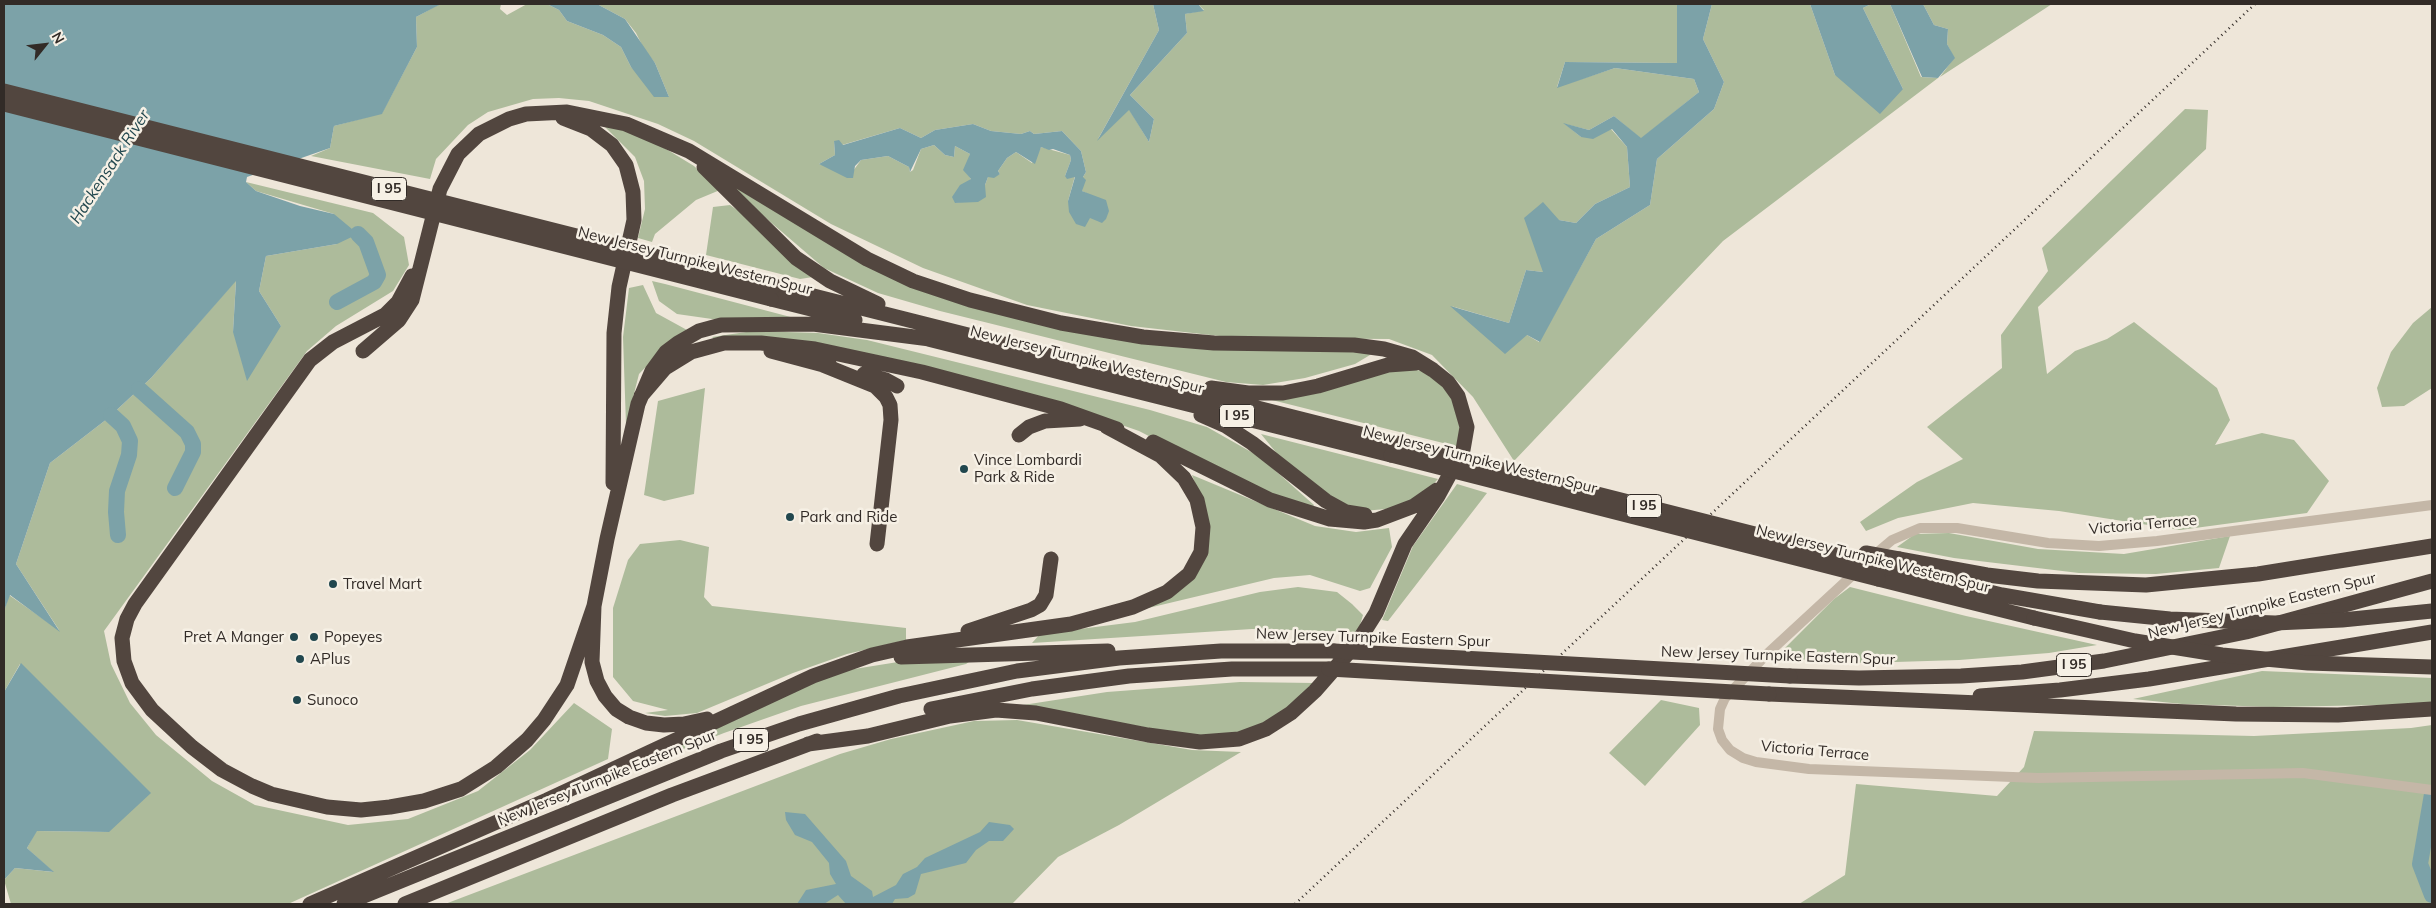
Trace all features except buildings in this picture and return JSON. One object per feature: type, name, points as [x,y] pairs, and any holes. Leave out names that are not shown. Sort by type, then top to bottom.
[{"type":"highway","name":"New Jersey Turnpike Western Spur","points":[[4,91],[773,292],[930,339],[1084,378],[1758,535],[1801,538],[2034,618],[2135,641],[2222,655],[2308,663],[2432,667]]},
{"type":"highway","name":"New Jersey Turnpike Western Spur","points":[[4,104],[773,292],[974,337],[1134,378],[1395,450],[2002,595],[2100,612],[2170,620],[2275,623],[2342,620],[2432,611]]},
{"type":"highway","points":[[808,744],[868,736],[950,716],[996,710],[1036,713],[1187,741],[1231,740],[1257,733],[1275,724],[1300,706],[1357,642],[1376,613],[1405,544],[1450,477],[1465,444],[1466,419],[1462,403],[1453,388],[1441,376],[1425,365],[1403,354],[1365,346],[1214,343],[1123,334],[1036,318],[970,300],[914,281],[867,260],[698,155],[626,124],[600,117],[567,112],[526,114],[486,129],[465,147],[452,163],[444,180],[412,276],[398,302],[379,319],[333,342],[310,360],[135,604],[127,619],[122,638],[124,661],[129,677],[152,710],[192,747],[222,770],[242,782],[271,794],[327,808],[361,810],[390,808],[424,801],[461,788],[496,767],[527,740],[544,720],[567,685],[594,606],[633,422],[649,377],[666,352],[692,334],[713,327],[748,323],[813,324],[930,339]]},
{"type":"highway","points":[[545,114],[583,124],[605,139],[626,165],[634,192],[632,229],[619,287],[614,333],[614,468],[608,539]]},
{"type":"highway","points":[[666,141],[706,169],[783,247],[820,275],[865,300],[923,316],[974,337]]},
{"type":"highway","points":[[363,352],[395,324],[409,306],[417,285],[427,234]]},
{"type":"highway","points":[[641,396],[665,368],[684,355],[714,345],[746,342],[801,347],[900,367],[1061,409],[1148,441],[1262,496],[1320,517],[1348,522],[1372,522],[1391,516],[1421,502],[1450,477]]},
{"type":"highway","points":[[746,342],[823,365],[882,378],[897,386]]},
{"type":"highway","points":[[1134,378],[1184,382],[1235,392],[1272,394],[1306,389],[1396,363],[1425,365]]},
{"type":"highway","points":[[823,365],[875,386],[886,397],[890,405],[891,420],[877,544]]},
{"type":"highway","points":[[1084,378],[1123,395],[1218,422],[1252,443],[1339,509],[1362,515],[1391,516]]},
{"type":"highway","points":[[1019,436],[1029,427],[1050,420],[1089,420]]},
{"type":"highway","points":[[923,644],[1080,622],[1153,599],[1173,588],[1188,574],[1201,552],[1203,536],[1200,509],[1193,493],[1184,478],[1161,456],[1107,427]]},
{"type":"highway","points":[[1889,569],[1987,575],[2038,581],[2122,585],[2189,582],[2298,568],[2432,546]]},
{"type":"highway","points":[[594,606],[592,643],[594,672],[605,696],[616,709],[629,718],[655,725],[684,724],[706,719],[758,700],[872,655],[966,632],[1038,607],[1046,595],[1051,559]]},
{"type":"highway","name":"New Jersey Turnpike Eastern Spur","points":[[344,904],[704,757],[818,718],[918,691],[998,674],[1099,660],[1180,653],[1248,650],[1334,652],[1790,676],[1859,678],[1961,676],[2015,672],[2104,661],[2227,636],[2417,585],[2432,579]]},
{"type":"highway","points":[[1919,702],[2129,682],[2432,632]]},
{"type":"highway","points":[[839,667],[893,658],[941,654],[1093,650],[1180,653]]},
{"type":"highway","name":"I 95","points":[[406,904],[678,793],[808,744],[930,710],[1080,681],[1198,670],[1329,669],[1919,702],[2265,715],[2362,714],[2432,710]]},
{"type":"highway","points":[[310,904],[547,800],[723,719],[758,700]]},
{"type":"street","name":"Victoria Terrace","points":[[2432,506],[2167,540],[2099,546],[2048,543],[1939,527],[1913,530],[1892,540],[1881,549],[1766,655],[1730,692],[1720,709],[1718,717],[1720,735],[1730,750],[1743,758],[1773,766],[2038,778],[2303,773],[2432,790]]},
{"type":"green space","points":[[440,4],[501,4],[500,9],[507,15],[527,4],[547,4],[559,10],[567,21],[603,35],[621,47],[631,67],[669,97],[655,63],[644,49],[636,33],[625,19],[597,4],[1153,4],[1159,30],[1098,139],[1129,109],[1149,142],[1154,119],[1130,95],[1187,33],[1185,14],[1204,10],[1198,4],[1677,4],[1677,63],[1565,62],[1557,87],[1615,68],[1694,79],[1699,92],[1641,139],[1614,116],[1589,130],[1565,124],[1581,137],[1611,129],[1627,147],[1630,187],[1595,204],[1576,223],[1559,220],[1543,272],[1526,270],[1509,323],[1451,306],[1527,335],[1539,342],[1596,239],[1650,205],[1657,159],[1714,109],[1724,82],[1703,39],[1712,4],[1810,4],[1835,75],[1903,89],[1863,8],[1871,4],[1890,4],[1921,77],[1938,78],[1723,241],[1514,461],[1473,397],[1432,355],[1389,339],[1237,338],[1131,326],[1027,305],[923,268],[831,224],[694,141],[658,124],[589,101],[559,98],[533,99],[488,112],[468,125],[436,159],[430,179],[311,156],[330,148],[334,126],[382,113],[417,47],[416,17]],"holes":[[[973,124],[991,131],[1021,134],[1030,131],[1034,134],[1062,131],[1081,151],[1086,172],[1083,177],[1082,191],[1092,196],[1068,201],[1075,176],[1065,176],[1071,160],[1070,155],[1041,147],[1032,163],[1016,152],[1007,158],[998,171],[1000,174],[988,177],[985,185],[961,202],[955,203],[971,179],[966,172],[970,154],[955,146],[954,157],[945,155],[934,145],[921,149],[913,170],[910,172],[909,167],[888,156],[861,160],[853,171],[819,164],[835,155],[834,141],[842,145],[900,128],[921,138],[935,130]]]},
{"type":"green space","points":[[1923,4],[2052,4],[1940,77],[1954,58],[1947,44],[1948,29],[1934,25]]},
{"type":"green space","points":[[2185,109],[2208,110],[2206,149],[2038,307],[2047,374],[2075,351],[2107,339],[2134,322],[2217,388],[2230,420],[2215,445],[2262,433],[2294,440],[2329,481],[2307,513],[2180,530],[2059,511],[1973,503],[1898,518],[1866,531],[1860,522],[1917,482],[1963,459],[1927,427],[2002,368],[2001,335],[2048,271],[2042,248]]},
{"type":"green space","points":[[600,122],[653,141],[694,166],[720,190],[696,200],[655,234],[652,242],[638,238],[645,209],[644,181],[635,157]]},
{"type":"green space","points":[[730,180],[846,251],[1042,324],[1375,352],[1355,364],[1305,378],[1263,385],[1226,382],[940,311],[878,293],[824,268],[732,189]]},
{"type":"green space","points":[[246,182],[373,213],[404,237],[409,265],[393,291],[336,326],[307,351],[104,631],[111,664],[130,703],[156,735],[212,781],[255,805],[348,825],[408,819],[478,791],[530,750],[574,703],[612,729],[608,759],[288,904],[11,904],[4,880],[15,868],[53,872],[27,848],[36,831],[109,832],[20,664],[4,692],[4,611],[9,595],[59,630],[16,564],[50,463],[107,419],[151,378],[236,280],[233,332],[281,326],[259,291],[266,256],[337,244],[334,214],[256,191]]},
{"type":"green space","points":[[730,205],[743,214],[813,277],[800,279],[706,255],[713,207]]},
{"type":"green space","points":[[652,281],[802,320],[719,320],[677,314],[659,301]]},
{"type":"green space","points":[[643,285],[656,313],[687,330],[666,346],[639,374],[626,425],[623,337],[629,288]]},
{"type":"green space","points":[[2432,307],[2432,388],[2404,406],[2382,407],[2377,388],[2391,352],[2413,323]]},
{"type":"green space","points":[[753,331],[818,333],[867,340],[1150,410],[1207,427],[1260,457],[1314,505],[1311,509],[1217,471],[1139,431],[1050,400],[947,373],[716,340],[712,337]]},
{"type":"green space","points":[[1400,367],[1422,371],[1443,384],[1461,414],[1459,447],[1260,397]]},
{"type":"green space","points":[[705,388],[694,494],[664,501],[644,495],[658,401]]},
{"type":"green space","points":[[1261,434],[1438,479],[1426,492],[1406,504],[1386,509],[1363,511],[1343,505],[1283,461]]},
{"type":"green space","points":[[1192,475],[1315,526],[1356,532],[1389,528],[1392,547],[1370,588],[1360,591],[1310,575],[1274,578],[1140,610],[1196,570],[1208,517]]},
{"type":"green space","points":[[1457,484],[1487,493],[1388,621],[1382,620],[1413,546]]},
{"type":"green space","points":[[1949,533],[2038,549],[2124,554],[2230,536],[2219,568],[2156,574],[2079,573],[1954,558],[1897,547],[1915,534]]},
{"type":"green space","points":[[680,540],[709,547],[704,597],[712,606],[906,628],[906,640],[847,654],[793,673],[697,713],[665,716],[645,713],[668,710],[633,701],[613,677],[613,608],[628,560],[640,544]]},
{"type":"green space","points":[[1298,587],[1337,592],[1363,615],[1358,632],[1252,629],[1032,643],[1040,634],[1135,622],[1260,592]]},
{"type":"green space","points":[[1850,587],[1966,616],[2097,645],[2049,653],[1959,660],[1864,663],[1775,658],[1834,599]]},
{"type":"green space","points":[[973,659],[966,664],[801,706],[724,733],[566,795],[790,692],[848,670],[898,662]]},
{"type":"green space","points":[[2262,671],[2432,678],[2432,704],[2273,707],[2182,704],[2133,699]]},
{"type":"green space","points":[[1240,682],[1314,683],[1297,702],[1266,723],[1235,734],[1192,736],[1023,705],[1107,692]]},
{"type":"green space","points":[[1661,700],[1699,708],[1700,725],[1645,786],[1609,753]]},
{"type":"green space","points":[[1017,720],[1192,750],[1241,752],[1119,825],[1058,857],[1012,904],[445,904],[840,754],[891,739],[974,721]]},
{"type":"green space","points":[[2432,725],[2432,904],[1799,904],[1845,875],[1856,784],[1997,796],[2024,767],[2034,731],[2254,736],[2411,728]]},
{"type":"water","name":"Hackensack River","points":[[4,4],[441,4],[416,17],[417,47],[382,114],[334,126],[330,148],[247,177],[246,182],[256,191],[300,206],[334,214],[358,234],[337,244],[266,256],[259,291],[281,326],[247,381],[233,332],[236,281],[151,378],[107,419],[50,463],[16,564],[60,632],[10,595],[4,611]]},
{"type":"water","points":[[547,4],[597,4],[625,19],[655,63],[669,97],[654,97],[631,67],[621,47],[603,35],[567,21],[559,10]]},
{"type":"water","points":[[1153,4],[1198,4],[1204,11],[1185,14],[1187,33],[1130,95],[1154,119],[1149,142],[1129,110],[1097,141],[1159,30]]},
{"type":"water","points":[[1677,4],[1712,4],[1703,39],[1724,82],[1714,109],[1657,159],[1650,205],[1596,239],[1540,342],[1527,335],[1505,354],[1450,306],[1509,323],[1526,270],[1543,272],[1524,218],[1543,202],[1559,220],[1576,223],[1595,204],[1630,187],[1627,147],[1612,129],[1593,139],[1581,137],[1563,123],[1589,130],[1614,116],[1641,138],[1699,92],[1694,79],[1615,68],[1557,88],[1565,62],[1677,63]]},
{"type":"water","points":[[1810,4],[1871,4],[1863,8],[1903,89],[1880,114],[1835,75]]},
{"type":"water","points":[[1890,4],[1923,4],[1934,25],[1948,29],[1947,44],[1955,58],[1938,78],[1922,77]]},
{"type":"water","points":[[973,124],[991,131],[1021,134],[1030,131],[1034,134],[1062,131],[1081,151],[1086,172],[1083,177],[1086,180],[1082,191],[1106,200],[1109,211],[1106,219],[1102,223],[1090,218],[1085,227],[1076,224],[1069,212],[1068,201],[1075,177],[1067,179],[1065,176],[1071,160],[1070,155],[1053,149],[1049,150],[1041,147],[1035,164],[1016,152],[1007,158],[998,171],[1000,174],[994,178],[988,177],[985,185],[986,197],[978,202],[955,203],[952,197],[960,185],[971,179],[963,170],[970,154],[955,146],[954,157],[945,155],[934,145],[921,149],[910,172],[909,167],[888,156],[861,160],[855,166],[853,178],[847,178],[819,164],[835,155],[834,141],[839,140],[843,145],[900,128],[921,138],[935,130]]},
{"type":"water","points":[[21,663],[151,793],[109,832],[37,831],[27,848],[54,872],[15,868],[4,880],[4,692]]},
{"type":"water","points":[[785,812],[805,814],[846,861],[851,876],[872,891],[873,897],[896,885],[903,874],[917,867],[925,858],[980,832],[989,822],[1010,825],[1014,829],[1003,841],[989,841],[976,850],[966,863],[921,874],[915,894],[908,898],[895,899],[892,904],[846,904],[838,895],[824,904],[797,904],[806,890],[836,884],[830,874],[829,863],[812,842],[795,835],[786,820]]},
{"type":"waterway","points":[[337,302],[374,282],[378,275],[366,242],[358,234]]},
{"type":"waterway","points":[[139,389],[187,432],[193,444],[193,452],[175,488]]},
{"type":"waterway","points":[[111,415],[123,426],[130,441],[129,455],[117,491],[118,535]]},
{"type":"waterway","points":[[2432,794],[2420,864],[2432,895]]},
{"type":"railway","points":[[1295,904],[2255,4]]},
{"type":"place","name":"Vince Lombardi Park & Ride","points":[[964,469]]},
{"type":"place","name":"Park and Ride","points":[[790,517]]},
{"type":"place","name":"Travel Mart","points":[[333,584]]},
{"type":"place","name":"Pret A Manger","points":[[294,637]]},
{"type":"place","name":"Popeyes","points":[[314,637]]},
{"type":"place","name":"APlus","points":[[300,659]]},
{"type":"place","name":"Sunoco","points":[[297,700]]}]
